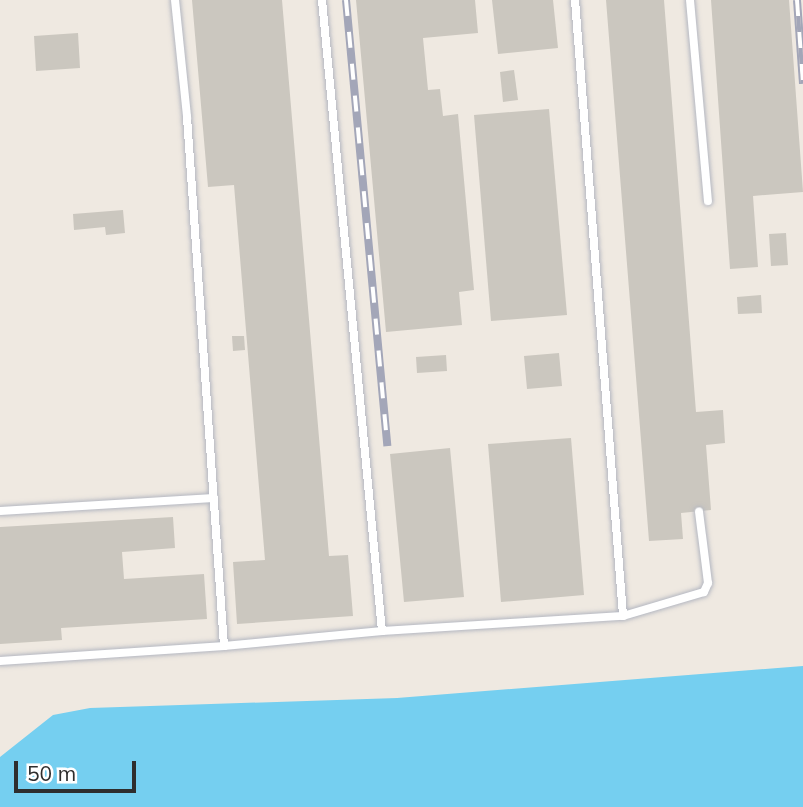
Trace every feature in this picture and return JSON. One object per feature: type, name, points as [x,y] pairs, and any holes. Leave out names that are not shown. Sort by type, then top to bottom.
[{"type":"lane","points":[[175,0],[187,117],[224,646]]},
{"type":"lane","points":[[322,0],[382,631]]},
{"type":"lane","points":[[575,0],[623,615]]},
{"type":"lane","points":[[690,0],[708,201]]},
{"type":"lane","points":[[0,511],[214,498]]},
{"type":"lane","points":[[0,662],[224,646],[382,631],[623,615],[704,592],[708,583],[699,512]]},
{"type":"water","points":[[803,666],[803,807],[0,807],[0,757],[53,715],[90,708],[397,698]]},
{"type":"building","points":[[192,0],[282,0],[329,556],[348,555],[353,616],[237,624],[233,562],[265,560],[234,185],[208,187]]},
{"type":"building","points":[[356,0],[475,0],[478,33],[423,38],[428,90],[440,89],[443,116],[458,114],[474,290],[459,292],[462,325],[386,332]]},
{"type":"building","points":[[492,0],[553,0],[558,48],[498,54]]},
{"type":"building","points":[[606,0],[664,0],[696,412],[723,410],[725,443],[706,445],[711,510],[681,513],[683,539],[649,541]]},
{"type":"building","points":[[711,0],[789,0],[803,192],[753,196],[758,267],[730,269]]},
{"type":"building","points":[[78,33],[80,68],[36,71],[34,36]]},
{"type":"building","points":[[514,70],[518,100],[503,102],[500,72]]},
{"type":"building","points":[[549,109],[567,315],[491,321],[474,115]]},
{"type":"building","points":[[123,210],[125,233],[106,235],[105,227],[74,230],[73,214]]},
{"type":"building","points":[[786,233],[788,265],[771,266],[769,234]]},
{"type":"building","points":[[761,295],[762,313],[738,314],[737,297]]},
{"type":"building","points":[[232,336],[244,336],[245,350],[233,351]]},
{"type":"building","points":[[559,353],[562,386],[527,389],[524,356]]},
{"type":"building","points":[[446,355],[447,371],[417,373],[416,357]]},
{"type":"building","points":[[571,438],[584,595],[501,602],[488,444]]},
{"type":"building","points":[[450,448],[464,597],[404,602],[390,454]]},
{"type":"building","points":[[173,517],[175,548],[122,552],[124,579],[204,574],[207,619],[61,628],[62,640],[0,644],[0,527]]},
{"type":"railway","points":[[346,0],[387,446]]},
{"type":"railway","points":[[797,0],[803,84]]}]
